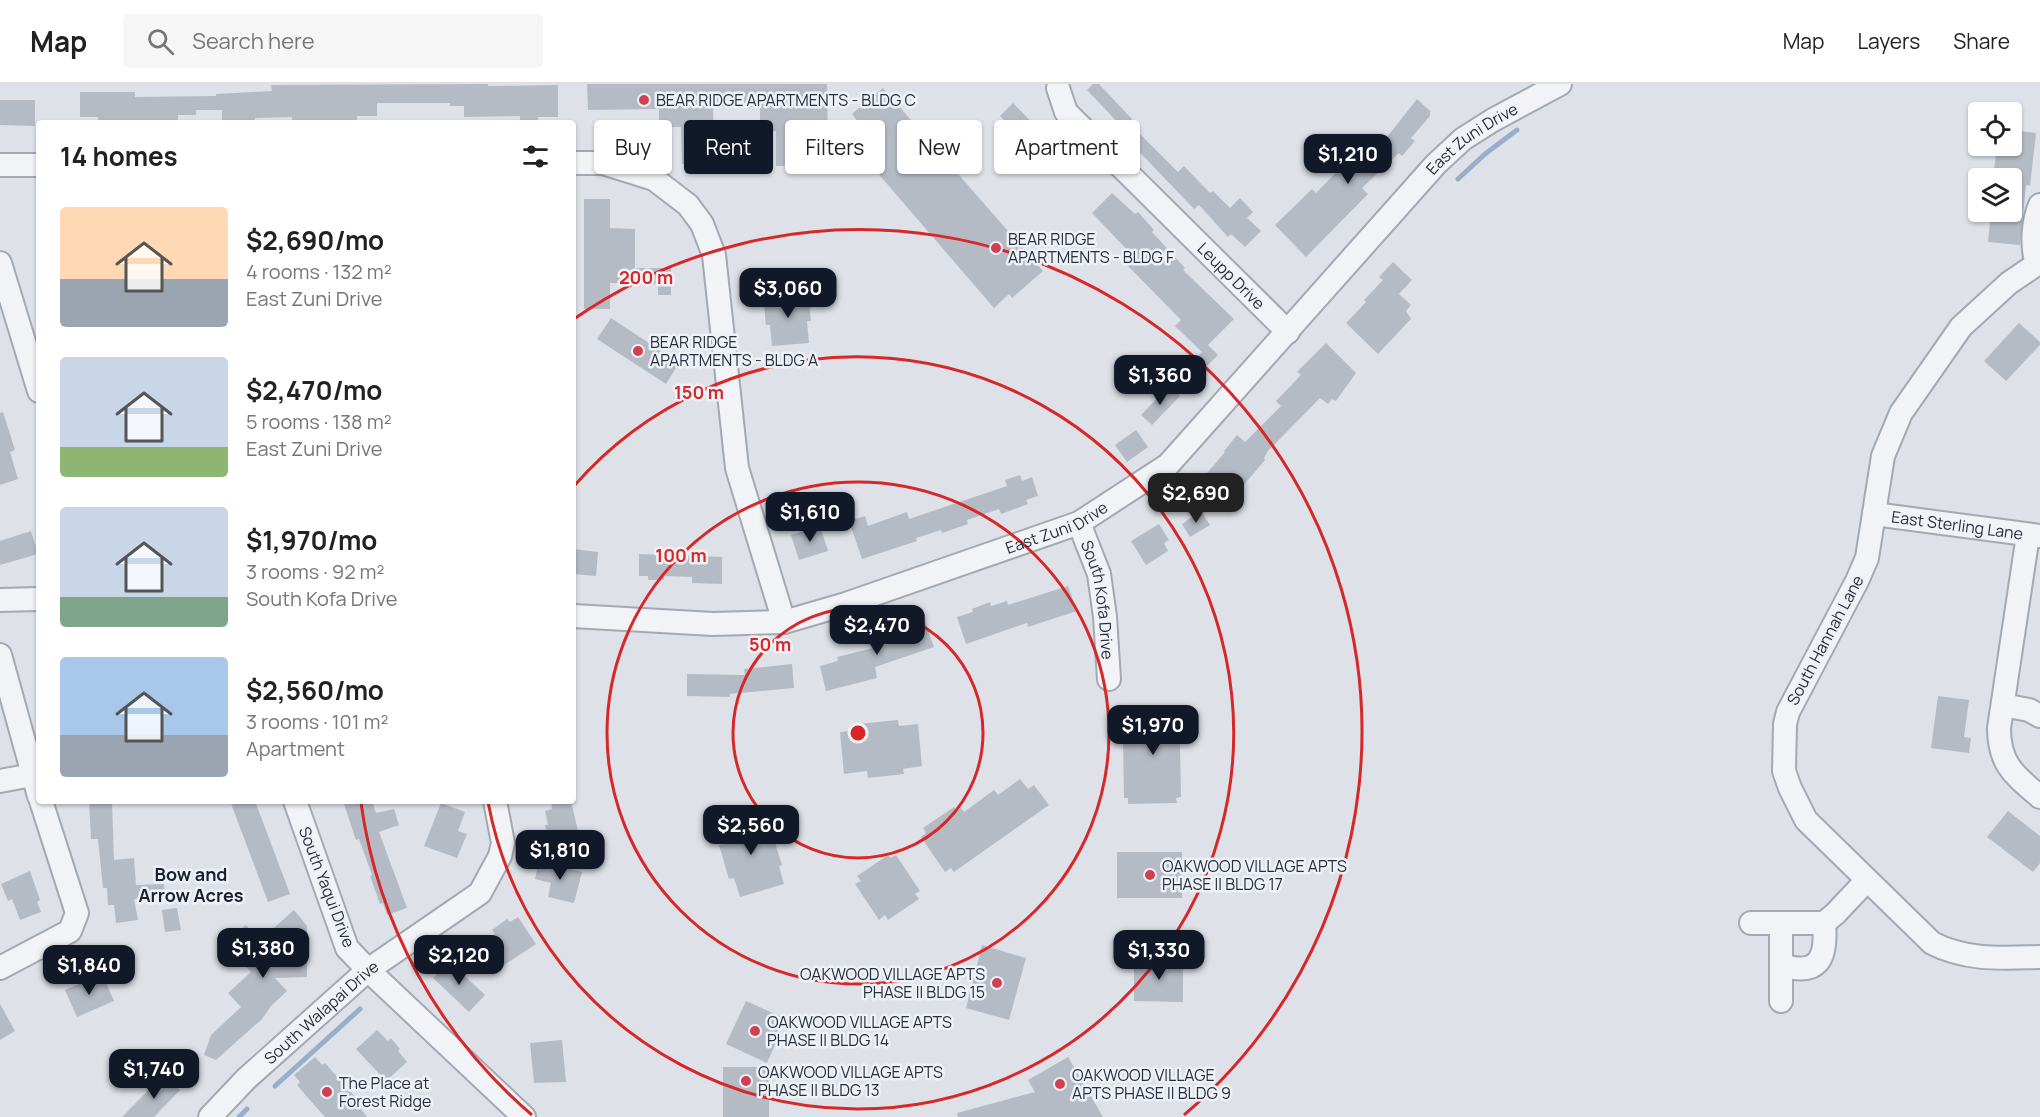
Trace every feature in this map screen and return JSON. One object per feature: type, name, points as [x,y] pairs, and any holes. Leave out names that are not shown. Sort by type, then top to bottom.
[{"type":"street","name":"East Zuni Drive","points":[[576,616],[713,624],[784,622],[846,604],[1079,523],[1167,465],[1436,164],[1463,139],[1560,84]]},
{"type":"street","name":"Leupp Drive","points":[[1058,88],[1066,112],[1288,332]]},
{"type":"street","points":[[576,164],[603,163],[654,179],[688,205],[702,224],[714,255],[736,468],[784,622]]},
{"type":"street","points":[[0,165],[36,165]]},
{"type":"street","name":"South Hannah Lane","points":[[2040,203],[2033,241],[2033,252],[2038,264],[2009,283],[1961,327],[1901,413],[1883,456],[1867,558],[1857,582],[1788,711],[1783,754],[1784,771],[1806,820],[1932,943],[1956,954],[1990,958],[2040,957]]},
{"type":"street","points":[[0,263],[36,381]]},
{"type":"street","name":"East Sterling Lane","points":[[1875,514],[2034,536]]},
{"type":"street","name":"South Kofa Drive","points":[[1079,523],[1099,574],[1105,616],[1109,679]]},
{"type":"street","points":[[2034,536],[1999,728],[2002,754],[2006,765],[2015,776],[2038,790]]},
{"type":"street","points":[[0,600],[36,599]]},
{"type":"street","points":[[0,655],[36,785],[0,781]]},
{"type":"street","points":[[2003,705],[2029,710],[2040,716]]},
{"type":"street","points":[[0,968],[70,931],[77,913],[42,804]]},
{"type":"street","name":"South Yaqui Drive","points":[[296,804],[347,948],[524,1117]]},
{"type":"street","name":"South Walapai Drive","points":[[210,1117],[246,1079],[368,970],[480,892],[500,856],[503,843],[496,804]]},
{"type":"street","points":[[1751,923],[1824,923],[1867,880]]},
{"type":"street","points":[[1781,923],[1781,1001]]},
{"type":"street","points":[[1781,965],[1800,969],[1818,962],[1825,950],[1824,923]]},
{"type":"building","points":[[587,84],[827,84],[828,120],[785,120],[785,166],[776,166],[776,131],[773,131],[773,120],[760,120],[760,107],[713,107],[713,120],[684,120],[684,164],[682,164],[681,127],[672,127],[672,120],[659,120],[659,109],[588,110]]},
{"type":"building","points":[[1093,84],[1099,84],[1132,119],[1115,120],[1087,90]]},
{"type":"building","points":[[271,85],[558,85],[558,117],[520,120],[520,116],[464,117],[464,106],[450,106],[450,103],[377,103],[377,116],[357,116],[357,120],[292,120],[292,117],[222,120],[222,110],[196,110],[196,115],[178,115],[178,120],[98,120],[98,117],[80,117],[80,92],[135,92],[135,97],[216,96],[216,94],[272,91]]},
{"type":"building","points":[[883,88],[911,120],[897,120],[897,174],[958,174],[1043,271],[1012,298],[1009,294],[994,308],[878,174],[885,174],[885,120],[857,120],[852,114]]},
{"type":"building","points":[[1417,99],[1430,111],[1430,116],[1411,138],[1415,141],[1402,156],[1399,153],[1362,188],[1368,194],[1306,257],[1275,225],[1312,189],[1316,193],[1367,141],[1376,151]]},
{"type":"building","points":[[0,100],[35,100],[35,126],[0,125]]},
{"type":"building","points":[[1013,103],[1029,120],[1004,120],[1000,116]]},
{"type":"building","points":[[2022,131],[2036,133],[2030,186],[2026,185],[2020,245],[1988,242],[1990,222],[2022,222],[2022,168],[1994,168],[1996,156],[2022,156]]},
{"type":"building","points":[[1140,134],[1178,172],[1184,166],[1210,193],[1213,191],[1230,208],[1240,198],[1253,212],[1247,218],[1261,231],[1245,247],[1231,234],[1228,237],[1199,205],[1194,209],[1140,153]]},
{"type":"building","points":[[1112,193],[1135,214],[1138,212],[1154,230],[1152,232],[1185,268],[1183,270],[1234,319],[1208,345],[1218,355],[1200,373],[1190,363],[1202,352],[1175,326],[1181,320],[1126,264],[1134,257],[1092,213]]},
{"type":"building","points":[[584,199],[610,199],[610,228],[635,229],[635,268],[671,268],[671,295],[658,295],[658,284],[610,283],[610,309],[584,309]]},
{"type":"building","points":[[1393,262],[1412,280],[1399,294],[1411,305],[1406,311],[1411,319],[1378,354],[1346,323],[1383,280],[1379,277]]},
{"type":"building","points":[[808,293],[811,321],[807,321],[809,343],[772,346],[770,325],[766,325],[763,297]]},
{"type":"building","name":"BEAR RIDGE APARTMENTS - BLDG A","points":[[611,318],[679,363],[666,384],[597,339]]},
{"type":"building","points":[[2019,323],[2040,342],[2040,345],[2006,381],[1984,361]]},
{"type":"building","points":[[1326,343],[1356,373],[1336,401],[1332,399],[1328,404],[1320,398],[1268,451],[1265,460],[1237,493],[1243,498],[1234,508],[1219,494],[1189,514],[1182,504],[1208,485],[1202,479],[1224,451],[1237,435],[1245,442],[1281,406],[1276,401],[1301,375],[1297,372]]},
{"type":"building","points":[[1169,386],[1180,396],[1152,425],[1141,415]]},
{"type":"building","points":[[3,412],[15,450],[10,452],[18,479],[0,485],[0,413]]},
{"type":"building","points":[[1136,430],[1148,447],[1127,462],[1115,445]]},
{"type":"building","points":[[1020,475],[1022,481],[1032,477],[1038,496],[1026,500],[1028,504],[1001,514],[999,509],[967,520],[968,524],[942,533],[941,530],[916,538],[917,541],[862,559],[849,521],[865,516],[868,526],[907,512],[909,519],[1007,486],[1005,480]]},
{"type":"building","points":[[1201,511],[1210,525],[1190,537],[1182,524]]},
{"type":"building","points":[[1159,524],[1169,540],[1164,543],[1168,551],[1146,565],[1131,541]]},
{"type":"building","points":[[820,526],[828,551],[799,560],[791,535]]},
{"type":"building","points":[[31,531],[36,555],[0,565],[0,541]]},
{"type":"building","points":[[576,549],[598,552],[596,576],[576,574]]},
{"type":"building","points":[[639,554],[722,557],[722,584],[692,583],[692,577],[664,576],[664,580],[648,580],[648,576],[639,576]]},
{"type":"building","points":[[1068,586],[1077,611],[1028,627],[1027,623],[966,644],[957,617],[973,612],[972,609],[990,602],[991,606],[1007,601],[1008,605]]},
{"type":"building","points":[[924,619],[934,647],[875,667],[877,678],[826,691],[820,666],[838,661],[837,657],[889,644],[885,631]]},
{"type":"building","points":[[792,664],[794,688],[730,694],[730,697],[687,696],[687,674],[745,675],[744,669]]},
{"type":"building","points":[[1938,696],[1969,700],[1964,737],[1971,738],[1969,753],[1931,748]]},
{"type":"building","points":[[1170,706],[1170,719],[1187,719],[1188,743],[1180,743],[1181,797],[1176,798],[1177,803],[1128,804],[1128,798],[1124,798],[1123,742],[1120,742],[1120,720],[1138,719],[1138,707]]},
{"type":"building","points":[[898,720],[899,726],[918,724],[922,766],[903,769],[904,774],[868,778],[867,771],[844,774],[840,732],[859,730],[858,724]]},
{"type":"building","points":[[1020,779],[1028,789],[1034,785],[1049,805],[954,872],[951,868],[945,872],[921,837],[926,833],[923,828],[954,807],[956,811],[961,808],[964,812],[994,790],[998,795]]},
{"type":"building","points":[[89,804],[112,804],[114,860],[134,858],[136,885],[164,884],[165,897],[134,899],[138,920],[116,923],[114,905],[108,905],[107,888],[103,888],[98,839],[91,839]]},
{"type":"building","points":[[231,804],[256,804],[290,894],[268,902]]},
{"type":"building","points":[[344,804],[373,804],[376,813],[394,809],[399,825],[379,832],[407,908],[387,915],[383,903],[380,904],[359,839],[356,840]]},
{"type":"building","points":[[441,804],[465,812],[458,831],[467,834],[457,858],[424,846]]},
{"type":"building","points":[[551,804],[572,804],[579,835],[548,841],[545,811],[552,809]]},
{"type":"building","points":[[2008,811],[2040,836],[2040,863],[2033,872],[1987,837]]},
{"type":"building","points":[[760,813],[766,832],[771,830],[782,865],[779,866],[784,884],[740,897],[734,878],[729,879],[719,845],[725,844],[720,826]]},
{"type":"building","name":"OAKWOOD VILLAGE APTS PHASE II BLDG 17","points":[[1117,852],[1182,852],[1182,898],[1117,898]]},
{"type":"building","points":[[888,855],[891,858],[896,855],[920,891],[915,894],[919,899],[888,920],[885,915],[879,920],[855,884],[861,881],[857,876]]},
{"type":"building","points":[[539,861],[582,872],[574,903],[548,897],[551,883],[535,879]]},
{"type":"building","points":[[30,871],[40,900],[37,902],[41,912],[20,920],[12,899],[8,901],[1,884]]},
{"type":"building","points":[[177,908],[181,930],[165,932],[162,910]]},
{"type":"building","points":[[294,910],[307,926],[307,977],[275,978],[287,991],[271,1006],[262,1019],[216,1060],[204,1055],[211,1035],[241,1007],[228,993],[251,972],[240,960],[250,951],[236,933],[246,925],[259,941]]},
{"type":"building","points":[[518,917],[536,944],[501,967],[490,950],[501,943],[492,930],[507,919],[510,922]]},
{"type":"building","name":"OAKWOOD VILLAGE APTS PHASE II BLDG 15","points":[[982,945],[1026,958],[1009,1020],[966,1008]]},
{"type":"building","points":[[1134,960],[1183,960],[1183,1002],[1134,1001]]},
{"type":"building","points":[[449,961],[485,995],[469,1012],[433,978]]},
{"type":"building","points":[[103,976],[114,1001],[77,1017],[65,990],[92,978]]},
{"type":"building","name":"OAKWOOD VILLAGE APTS PHASE II BLDG 14","points":[[746,1001],[784,1018],[767,1063],[726,1044]]},
{"type":"building","points":[[0,1004],[15,1031],[0,1040]]},
{"type":"building","points":[[377,1030],[388,1041],[391,1038],[407,1062],[386,1081],[356,1049]]},
{"type":"building","points":[[562,1040],[566,1082],[534,1083],[530,1043]]},
{"type":"building","name":"The Place at Forest Ridge","points":[[315,1057],[322,1065],[325,1063],[363,1106],[360,1108],[367,1117],[325,1117],[308,1098],[297,1085],[300,1082],[294,1075]]},
{"type":"building","name":"OAKWOOD VILLAGE APTS PHASE II BLDG 9","points":[[1068,1057],[1103,1117],[958,1117],[957,1113],[1035,1092],[1028,1080]]},
{"type":"building","name":"OAKWOOD VILLAGE APTS PHASE II BLDG 13","points":[[723,1067],[769,1067],[769,1117],[723,1117]]},
{"type":"building","points":[[163,1075],[180,1090],[154,1117],[122,1117]]},
{"type":"waterway","points":[[1458,179],[1485,154],[1517,130]]},
{"type":"waterway","points":[[275,1086],[360,1009]]},
{"type":"waterway","points":[[239,1117],[247,1109]]},
{"type":"place","name":"BEAR RIDGE APARTMENTS - BLDG C","points":[[644,100]]},
{"type":"place","name":"BEAR RIDGE APARTMENTS - BLDG F","points":[[996,248]]},
{"type":"place","name":"BEAR RIDGE APARTMENTS - BLDG A","points":[[638,351]]},
{"type":"place","name":"OAKWOOD VILLAGE APTS PHASE II BLDG 17","points":[[1150,875]]},
{"type":"place","name":"OAKWOOD VILLAGE APTS PHASE II BLDG 15","points":[[997,983]]},
{"type":"place","name":"OAKWOOD VILLAGE APTS PHASE II BLDG 14","points":[[755,1031]]},
{"type":"place","name":"OAKWOOD VILLAGE APTS PHASE II BLDG 13","points":[[746,1081]]},
{"type":"place","name":"OAKWOOD VILLAGE APTS PHASE II BLDG 9","points":[[1060,1084]]},
{"type":"place","name":"The Place at Forest Ridge","points":[[327,1092]]},
{"type":"district","name":"Bow and Arrow Acres","points":[[191,885]]}]
